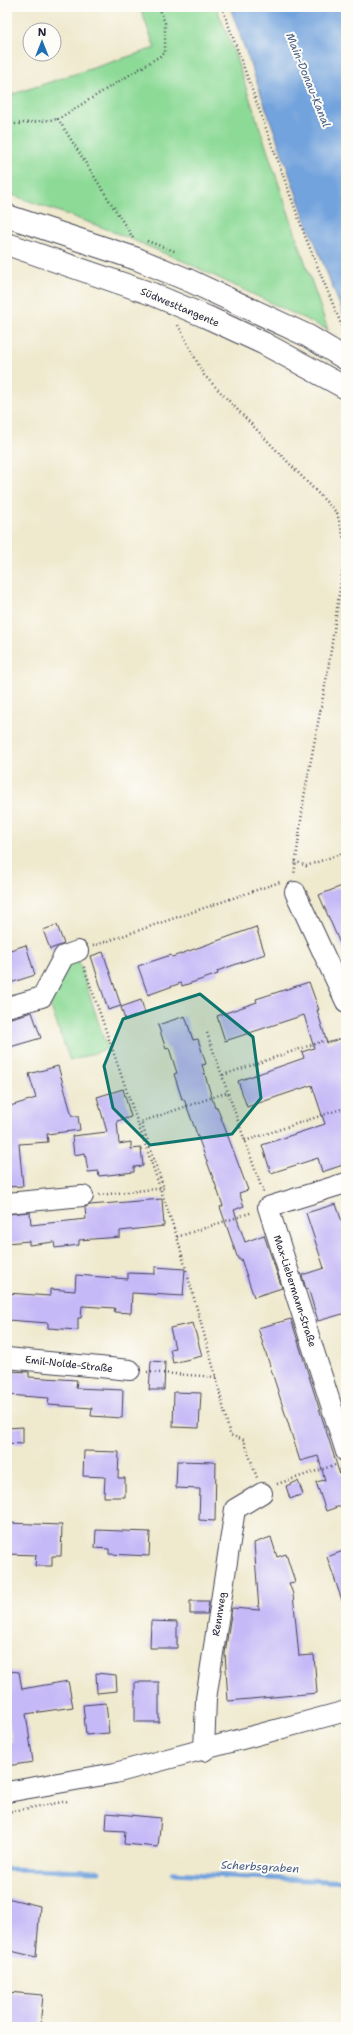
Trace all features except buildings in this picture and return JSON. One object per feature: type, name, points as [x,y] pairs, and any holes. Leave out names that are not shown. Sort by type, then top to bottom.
[{"type":"highway","points":[[7,216],[137,259],[188,280],[308,336],[346,359]]},
{"type":"highway","name":"Südwesttangente","points":[[7,244],[61,261],[152,294],[209,318],[263,343],[346,388]]},
{"type":"street","points":[[296,892],[346,1002]]},
{"type":"street","points":[[7,1007],[42,997],[64,956],[78,951]]},
{"type":"street","points":[[268,1207],[346,1183]]},
{"type":"street","points":[[7,1203],[83,1196]]},
{"type":"street","name":"Max-Liebermann-Straße","points":[[268,1207],[341,1458]]},
{"type":"street","name":"Emil-Nolde-Straße","points":[[7,1358],[130,1370]]},
{"type":"street","name":"Rennweg","points":[[204,1751],[206,1699],[235,1509],[262,1493]]},
{"type":"street","points":[[7,1792],[115,1773],[204,1751],[346,1711]]},
{"type":"path","points":[[7,125],[58,119],[165,53],[165,24],[159,7]]},
{"type":"path","points":[[222,7],[305,236],[346,336]]},
{"type":"path","points":[[58,119],[133,238]]},
{"type":"path","points":[[150,242],[177,252]]},
{"type":"path","points":[[178,325],[204,375],[337,513],[346,547],[328,670],[304,797],[294,861],[296,892],[78,951],[177,1237],[216,1376],[230,1434],[244,1440],[262,1493]]},
{"type":"path","points":[[294,861],[306,866],[346,852]]},
{"type":"path","points":[[177,1237],[268,1207],[208,1033]]},
{"type":"path","points":[[223,1075],[323,1042]]},
{"type":"path","points":[[83,1196],[164,1188],[141,1122],[228,1092]]},
{"type":"path","points":[[245,1141],[344,1108]]},
{"type":"path","points":[[130,1370],[216,1376]]},
{"type":"path","points":[[262,1493],[265,1488],[341,1458]]},
{"type":"highlighted area","points":[[200,994],[253,1037],[261,1098],[232,1134],[150,1145],[113,1108],[104,1066],[123,1019]]},
{"type":"green space","points":[[140,7],[216,7],[232,46],[328,330],[185,262],[104,228],[7,193],[7,96],[155,48]]},
{"type":"green space","points":[[78,959],[107,1049],[70,1061],[47,996],[66,964]]},
{"type":"water","name":"Main-Donau-Kanal","points":[[230,7],[342,7],[346,18],[346,321],[302,210]]},
{"type":"waterway","points":[[7,1869],[99,1871]]},
{"type":"waterway","name":"Scherbsgraben","points":[[173,1873],[346,1882]]}]
